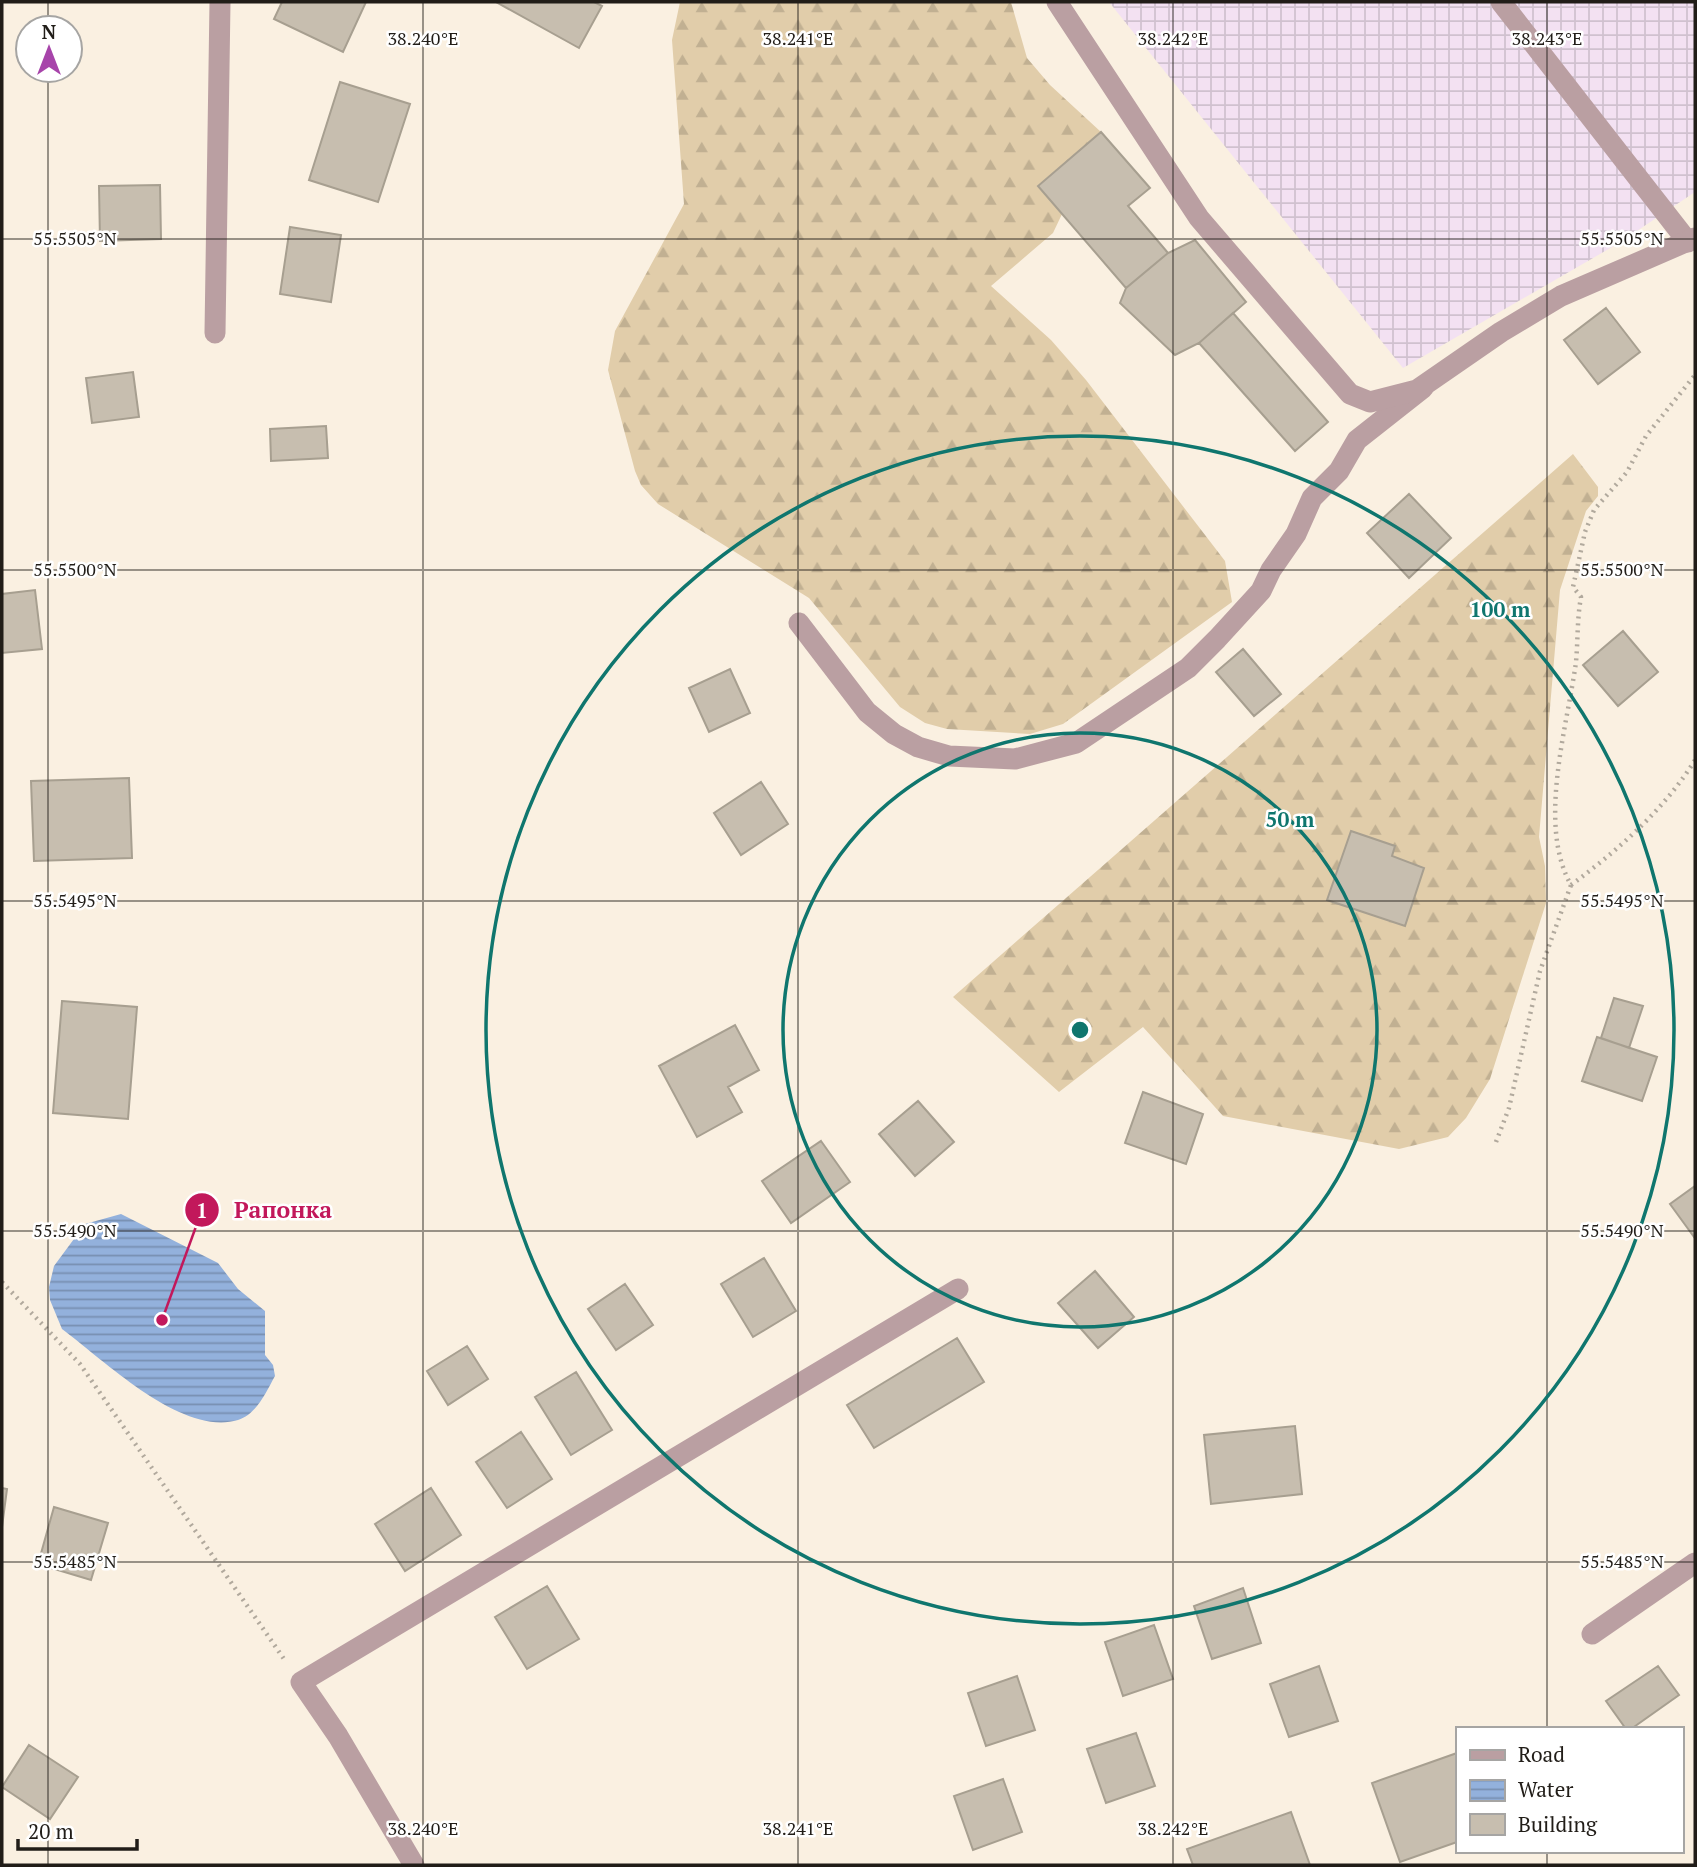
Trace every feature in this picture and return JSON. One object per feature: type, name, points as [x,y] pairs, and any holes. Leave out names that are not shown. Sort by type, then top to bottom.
[{"type":"street","points":[[215,333],[220,2]]},
{"type":"street","points":[[1057,2],[1199,218],[1350,394],[1370,402],[1417,390],[1500,332],[1561,296],[1692,240],[1501,2]]},
{"type":"street","points":[[799,623],[867,712],[894,734],[918,747],[949,756],[1015,759],[1076,743],[1188,668],[1217,639],[1261,591],[1271,570],[1296,534],[1312,498],[1339,471],[1357,440],[1438,376]]},
{"type":"street","points":[[414,1865],[338,1736],[301,1682],[958,1289]]},
{"type":"street","points":[[1592,1634],[1695,1563]]},
{"type":"path","points":[[1571,886],[1563,868],[1556,814],[1577,651],[1581,597],[1573,587],[1577,557],[1594,510],[1627,472],[1646,436],[1695,375]]},
{"type":"path","points":[[1496,1142],[1509,1108],[1540,971],[1571,886],[1631,835],[1669,796],[1695,760]]},
{"type":"path","points":[[2,1282],[80,1364],[301,1682]]},
{"type":"shaded area","points":[[1109,2],[1695,2],[1695,192],[1619,243],[1403,368]]},
{"type":"green space","points":[[680,2],[1011,2],[1027,58],[1050,85],[1101,132],[1038,186],[1062,214],[1053,233],[991,286],[1051,340],[1086,380],[1225,561],[1232,602],[1063,724],[1030,734],[947,729],[925,723],[900,707],[809,598],[658,504],[641,485],[608,370],[615,331],[684,204],[672,40]]},
{"type":"green space","points":[[1573,454],[1598,487],[1598,496],[1586,511],[1560,590],[1539,837],[1545,866],[1546,903],[1490,1079],[1466,1118],[1448,1137],[1399,1149],[1223,1116],[1143,1027],[1059,1092],[953,997]]},
{"type":"water","points":[[121,1214],[218,1263],[238,1289],[265,1311],[265,1355],[273,1365],[275,1376],[260,1402],[245,1417],[216,1422],[193,1417],[169,1407],[121,1376],[62,1329],[50,1300],[49,1287],[54,1266],[85,1224]]},
{"type":"building","points":[[282,2],[366,2],[343,52],[274,19]]},
{"type":"building","points":[[496,2],[594,2],[602,6],[579,48]]},
{"type":"building","points":[[340,82],[410,104],[378,202],[309,180]]},
{"type":"building","points":[[1101,132],[1150,188],[1128,206],[1168,253],[1126,288],[1038,186]]},
{"type":"building","points":[[160,185],[161,239],[100,241],[99,186]]},
{"type":"building","points":[[290,227],[341,235],[331,302],[280,294]]},
{"type":"building","points":[[1195,240],[1246,302],[1199,343],[1175,355],[1120,303],[1126,288],[1168,253]]},
{"type":"building","points":[[1606,308],[1640,352],[1598,384],[1564,340]]},
{"type":"building","points":[[1233,313],[1328,422],[1295,451],[1199,343]]},
{"type":"building","points":[[133,372],[139,417],[92,423],[86,378]]},
{"type":"building","points":[[326,426],[328,458],[271,461],[270,429]]},
{"type":"building","points":[[1409,494],[1451,538],[1409,578],[1367,533]]},
{"type":"building","points":[[35,590],[42,649],[2,653],[2,594]]},
{"type":"building","points":[[1623,631],[1658,672],[1618,706],[1583,665]]},
{"type":"building","points":[[1243,649],[1281,694],[1254,716],[1216,672]]},
{"type":"building","points":[[730,669],[750,713],[709,732],[689,688]]},
{"type":"building","points":[[129,778],[132,858],[34,861],[31,781]]},
{"type":"building","points":[[761,782],[788,824],[741,855],[714,813]]},
{"type":"building","points":[[1351,831],[1395,846],[1392,856],[1424,868],[1405,926],[1327,900]]},
{"type":"building","points":[[1614,998],[1643,1006],[1629,1048],[1601,1038]]},
{"type":"building","points":[[62,1001],[137,1007],[128,1119],[53,1113]]},
{"type":"building","points":[[735,1025],[759,1070],[728,1087],[742,1112],[697,1137],[659,1066]]},
{"type":"building","points":[[1597,1037],[1657,1057],[1642,1101],[1582,1081]]},
{"type":"building","points":[[1143,1092],[1203,1114],[1186,1164],[1125,1143]]},
{"type":"building","points":[[918,1101],[954,1142],[915,1176],[879,1134]]},
{"type":"building","points":[[821,1141],[850,1182],[791,1223],[762,1181]]},
{"type":"building","points":[[1695,1186],[1695,1236],[1694,1237],[1670,1204]]},
{"type":"building","points":[[764,1258],[796,1311],[753,1337],[721,1284]]},
{"type":"building","points":[[1095,1271],[1134,1317],[1098,1348],[1058,1303]]},
{"type":"building","points":[[625,1284],[653,1325],[616,1350],[588,1309]]},
{"type":"building","points":[[957,1338],[984,1382],[874,1448],[847,1405]]},
{"type":"building","points":[[467,1346],[488,1379],[448,1405],[427,1371]]},
{"type":"building","points":[[576,1372],[612,1430],[571,1455],[535,1397]]},
{"type":"building","points":[[1295,1426],[1302,1494],[1211,1504],[1204,1435]]},
{"type":"building","points":[[521,1432],[552,1479],[507,1508],[476,1462]]},
{"type":"building","points":[[2,1488],[7,1489],[2,1527]]},
{"type":"building","points":[[431,1488],[461,1535],[405,1571],[375,1524]]},
{"type":"building","points":[[54,1507],[108,1523],[91,1580],[38,1564]]},
{"type":"building","points":[[547,1586],[579,1639],[527,1669],[495,1617]]},
{"type":"building","points":[[1243,1588],[1261,1643],[1212,1659],[1194,1606]]},
{"type":"building","points":[[1154,1625],[1173,1679],[1123,1696],[1105,1642]]},
{"type":"building","points":[[1319,1666],[1338,1721],[1289,1737],[1270,1684]]},
{"type":"building","points":[[1658,1666],[1679,1695],[1634,1727],[1625,1727],[1606,1701]]},
{"type":"building","points":[[1017,1676],[1035,1730],[986,1746],[968,1693]]},
{"type":"building","points":[[1136,1733],[1155,1786],[1106,1803],[1087,1749]]},
{"type":"building","points":[[29,1745],[78,1777],[50,1819],[2,1787]]},
{"type":"building","points":[[1456,1753],[1456,1842],[1400,1862],[1372,1783]]},
{"type":"building","points":[[1003,1779],[1022,1832],[973,1850],[954,1796]]},
{"type":"building","points":[[1291,1812],[1310,1865],[1193,1865],[1187,1849]]},
{"type":"place","name":"Рапонка","points":[[162,1320]]}]
